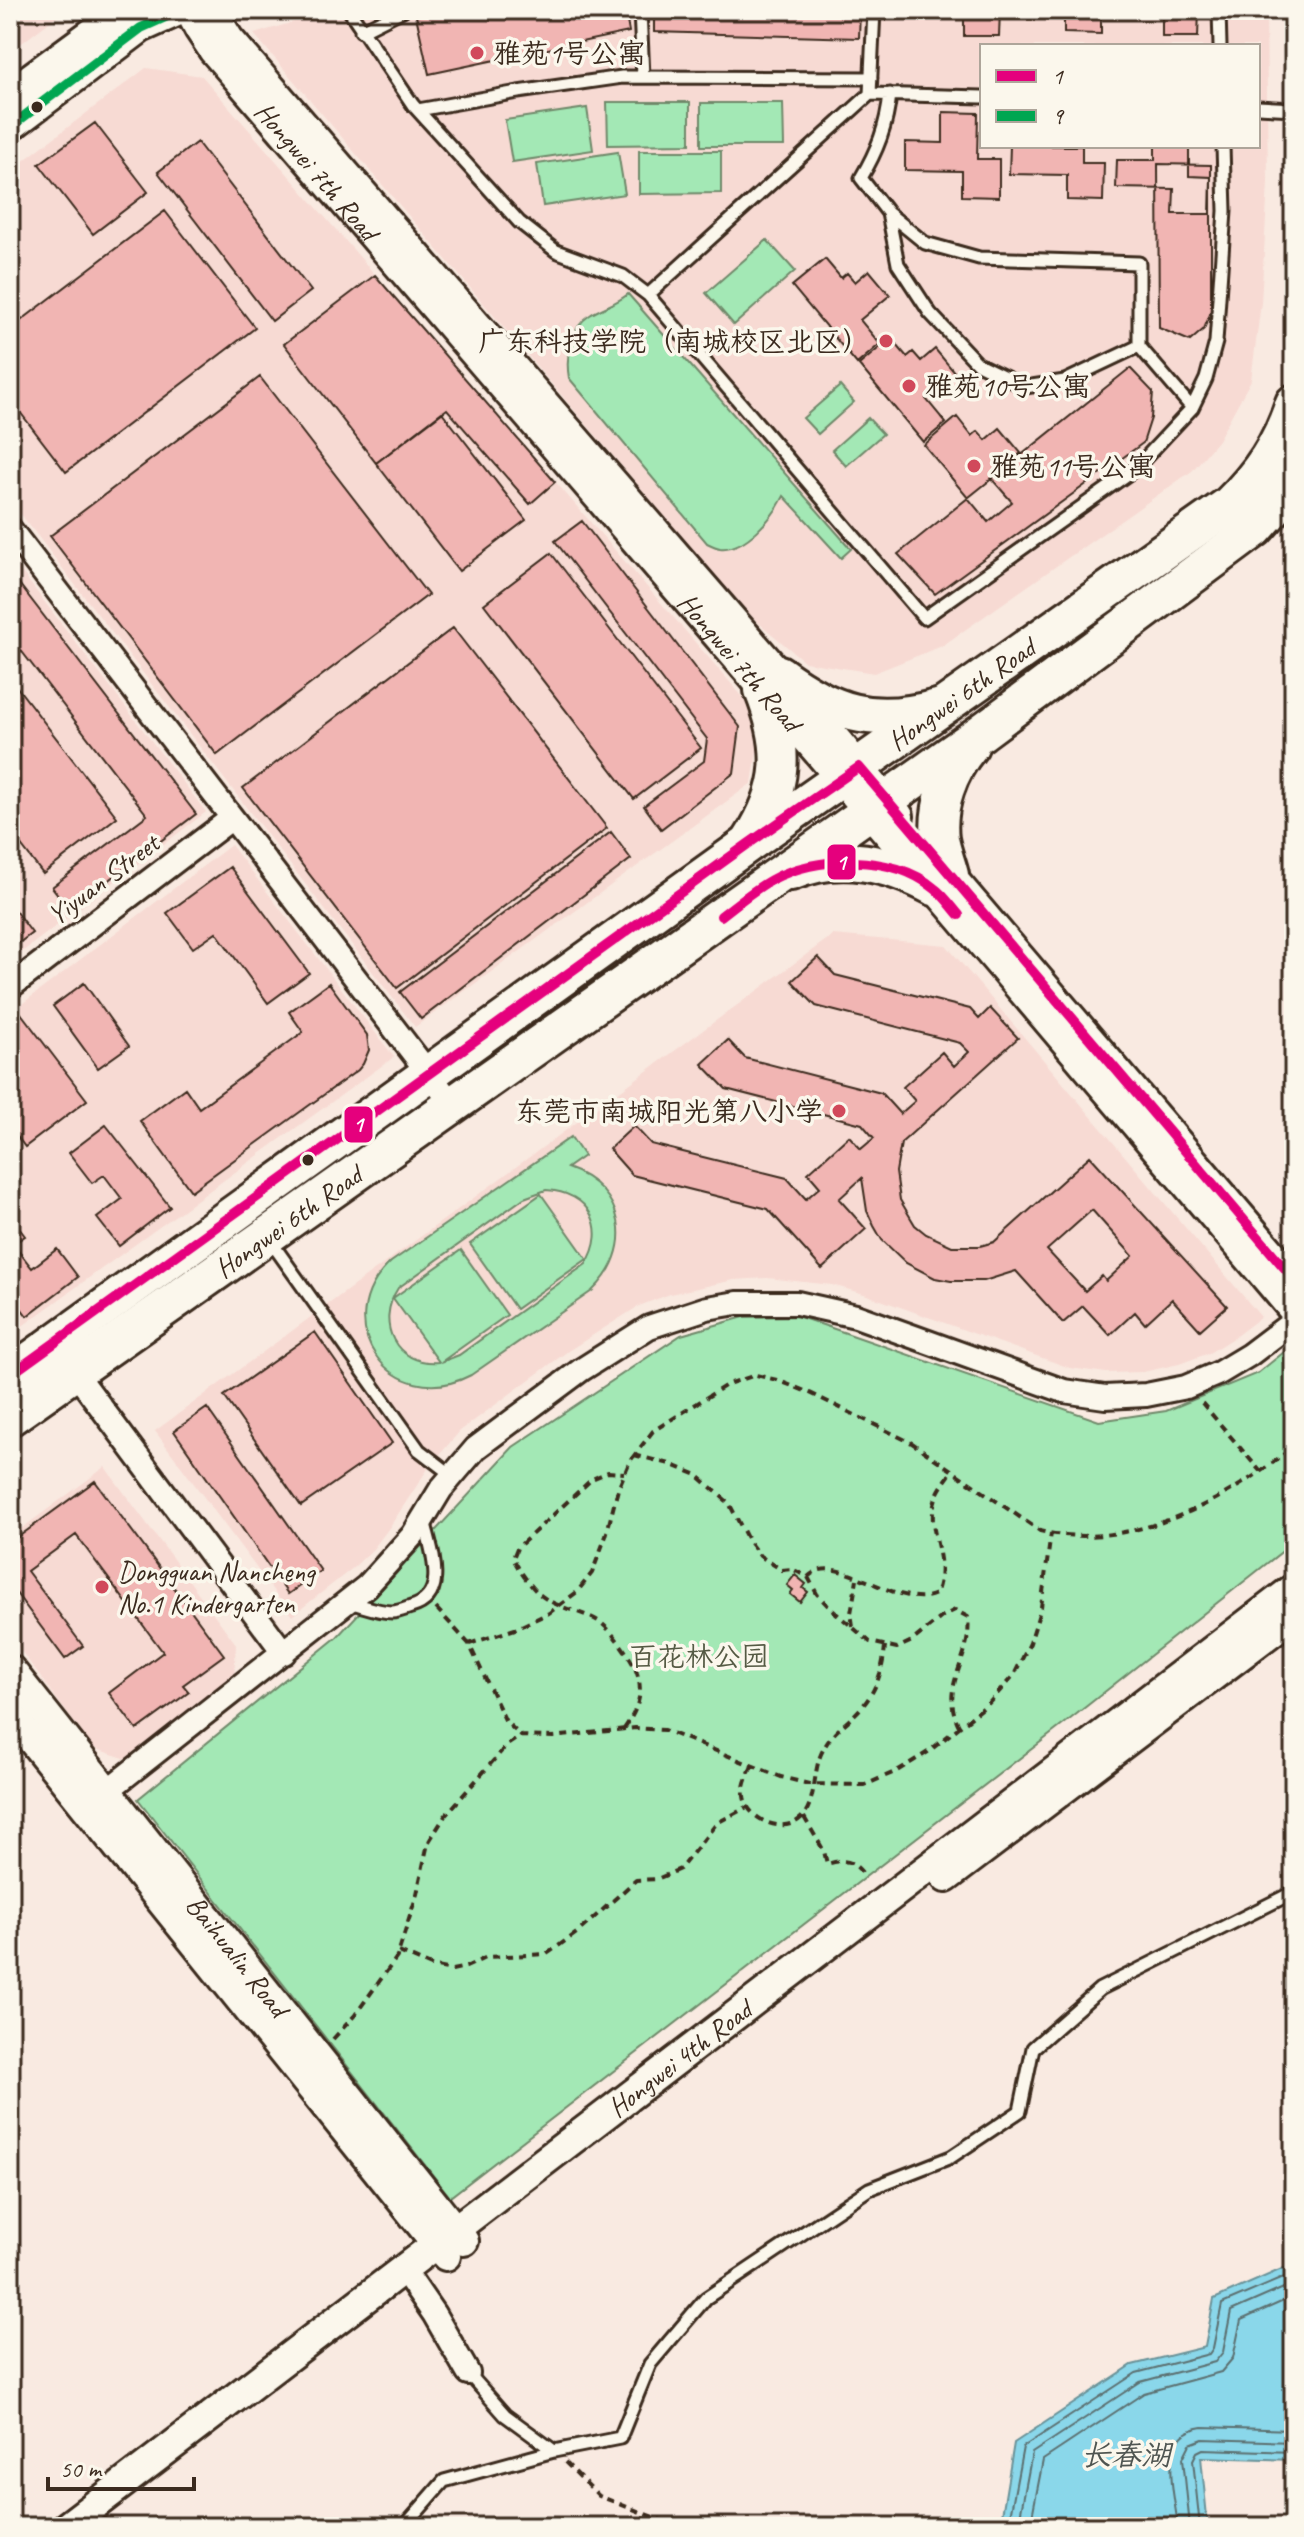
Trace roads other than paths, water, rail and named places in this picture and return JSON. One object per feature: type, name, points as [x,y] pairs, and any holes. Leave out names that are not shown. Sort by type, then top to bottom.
[{"type":"main road","name":"Hongwei 6th Road","points":[[10,1417],[982,732],[1255,529],[1280,501],[1294,403]]},
{"type":"main road","name":"Hongwei 6th Road","points":[[10,1375],[1285,462]]},
{"type":"main road","points":[[748,844],[765,817],[776,786],[779,753],[771,682],[841,710],[876,716],[912,715],[947,705]]},
{"type":"main road","points":[[771,880],[803,867],[837,861],[871,863],[942,881],[942,798],[957,762],[982,732]]},
{"type":"street","points":[[10,93],[123,10]]},
{"type":"street","points":[[10,127],[133,33],[181,10]]},
{"type":"street","name":"Hongwei 7th Road","points":[[189,10],[213,50],[1294,1279]]},
{"type":"street","name":"Hongwei 7th Road","points":[[211,10],[229,39],[771,682]]},
{"type":"street","points":[[10,529],[453,1105]]},
{"type":"street","name":"Yiyuan Street","points":[[10,987],[232,818]]},
{"type":"street","name":"Hongwei 7th Road","points":[[942,881],[1294,1311]]},
{"type":"street","points":[[96,1799],[284,1653],[377,1576],[413,1535],[476,1448],[581,1370],[649,1327],[677,1316],[737,1303],[797,1303],[856,1316],[1064,1391],[1105,1397],[1146,1395],[1186,1387],[1239,1361],[1294,1321]]},
{"type":"street","points":[[74,1371],[284,1653]]},
{"type":"street","name":"Hongwei 4th Road","points":[[97,2527],[412,2282],[450,2242],[1294,1588]]},
{"type":"street","name":"Hongwei 4th Road","points":[[66,2527],[1294,1615]]},
{"type":"street","name":"Baihualin Road","points":[[10,1669],[96,1799],[450,2242]]},
{"type":"street","name":"Baihualin Road","points":[[10,1713],[96,1799],[315,2053],[450,2242]]},
{"type":"street","points":[[412,2282],[468,2373]]},
{"type":"lane","points":[[349,10],[418,110],[519,222],[556,251],[623,276],[648,295],[924,618],[1135,469],[1192,408],[1206,379],[1216,342],[1225,211],[1223,148]]},
{"type":"lane","points":[[361,31],[403,10]]},
{"type":"lane","points":[[640,10],[643,77]]},
{"type":"lane","points":[[870,94],[874,10]]},
{"type":"lane","points":[[1219,10],[1220,44]]},
{"type":"lane","points":[[418,110],[622,77],[871,78]]},
{"type":"lane","points":[[648,295],[870,94],[980,97]]},
{"type":"lane","points":[[890,94],[888,116],[877,150],[861,178],[888,213],[925,243],[979,258],[1139,263],[1139,346],[1192,408]]},
{"type":"lane","points":[[1260,107],[1294,109]]},
{"type":"lane","points":[[888,213],[898,264],[930,313],[978,364],[1025,387],[1065,381],[1139,346]]},
{"type":"lane","points":[[266,1236],[419,1450],[453,1476]]},
{"type":"lane","points":[[348,1602],[392,1612],[428,1600],[434,1586],[435,1572],[424,1518]]},
{"type":"lane","points":[[404,2527],[444,2481],[554,2451],[620,2438],[650,2364],[706,2298],[869,2189],[951,2157],[1020,2111],[1033,2048],[1100,1989],[1294,1892]]},
{"type":"lane","points":[[468,2373],[505,2415],[554,2451]]},
{"type":"water","name":"长春湖","points":[[1284,2268],[1294,2269],[1294,2460],[1201,2457],[1208,2527],[1000,2527],[1014,2443],[1132,2365],[1205,2347],[1214,2299]]},
{"type":"place","name":"雅苑1号公寓","points":[[477,53]]},
{"type":"place","name":"广东科技学院（南城校区北区）","points":[[886,341]]},
{"type":"place","name":"雅苑10号公寓","points":[[909,386]]},
{"type":"place","name":"雅苑11号公寓","points":[[974,466]]},
{"type":"place","name":"东莞市南城阳光第八小学","points":[[839,1111]]},
{"type":"place","name":"Dongguan Nancheng No.1 Kindergarten","points":[[102,1587]]},
{"type":"park label","name":"百花林公园","points":[[699,1656]]}]
